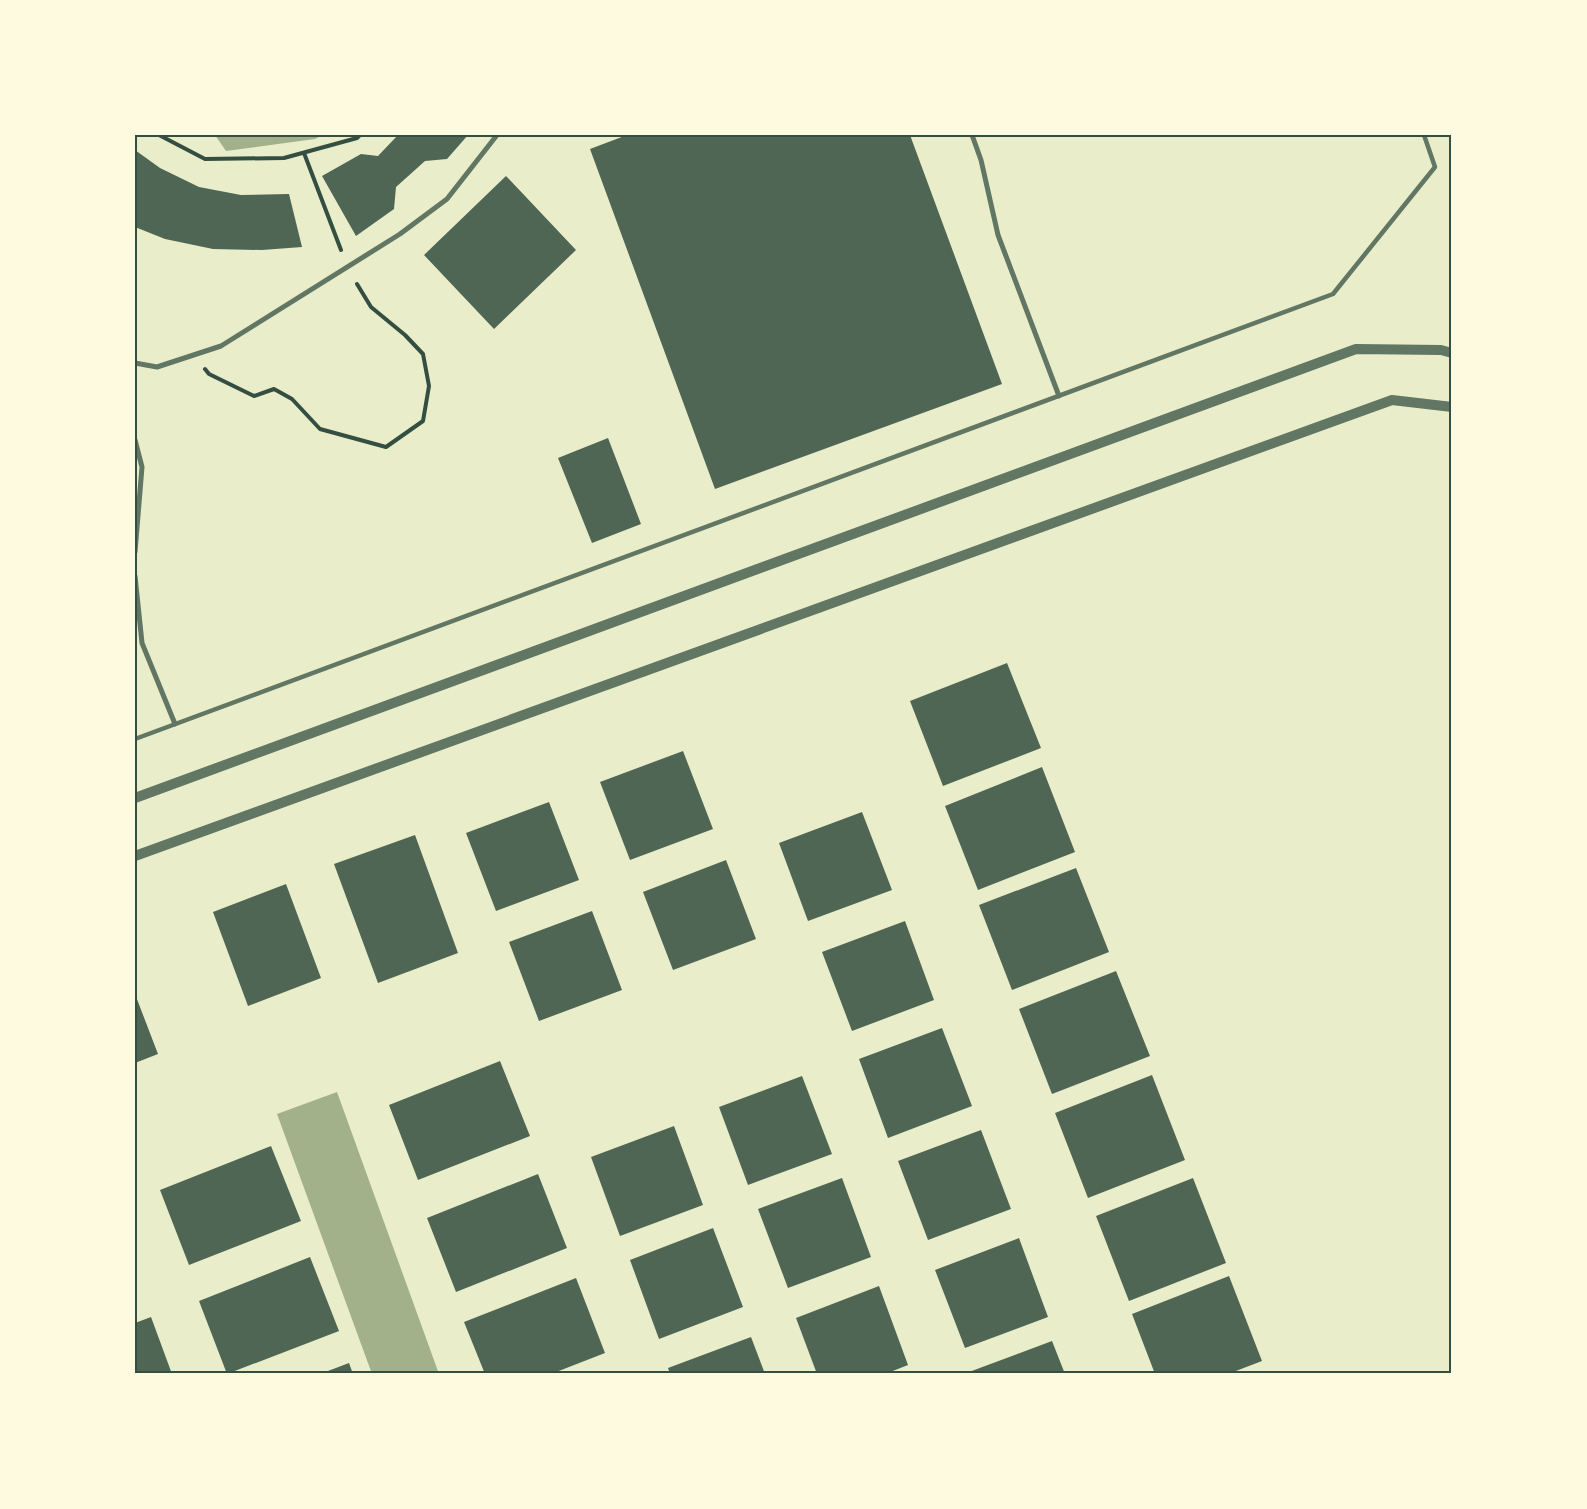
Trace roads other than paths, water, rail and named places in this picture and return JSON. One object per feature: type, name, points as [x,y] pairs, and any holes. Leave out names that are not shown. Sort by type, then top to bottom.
[{"type":"street","points":[[135,363],[157,367],[220,346],[400,234],[447,199],[497,135]]},
{"type":"street","points":[[972,135],[981,160],[998,235],[1059,396]]},
{"type":"street","points":[[135,798],[1356,349],[1441,350],[1452,353]]},
{"type":"street","points":[[135,856],[1392,400],[1452,407]]},
{"type":"street","points":[[135,440],[142,467],[135,552]]},
{"type":"street","points":[[135,576],[142,643],[175,724]]},
{"type":"lane","points":[[135,739],[1333,294],[1435,167],[1424,135]]}]
